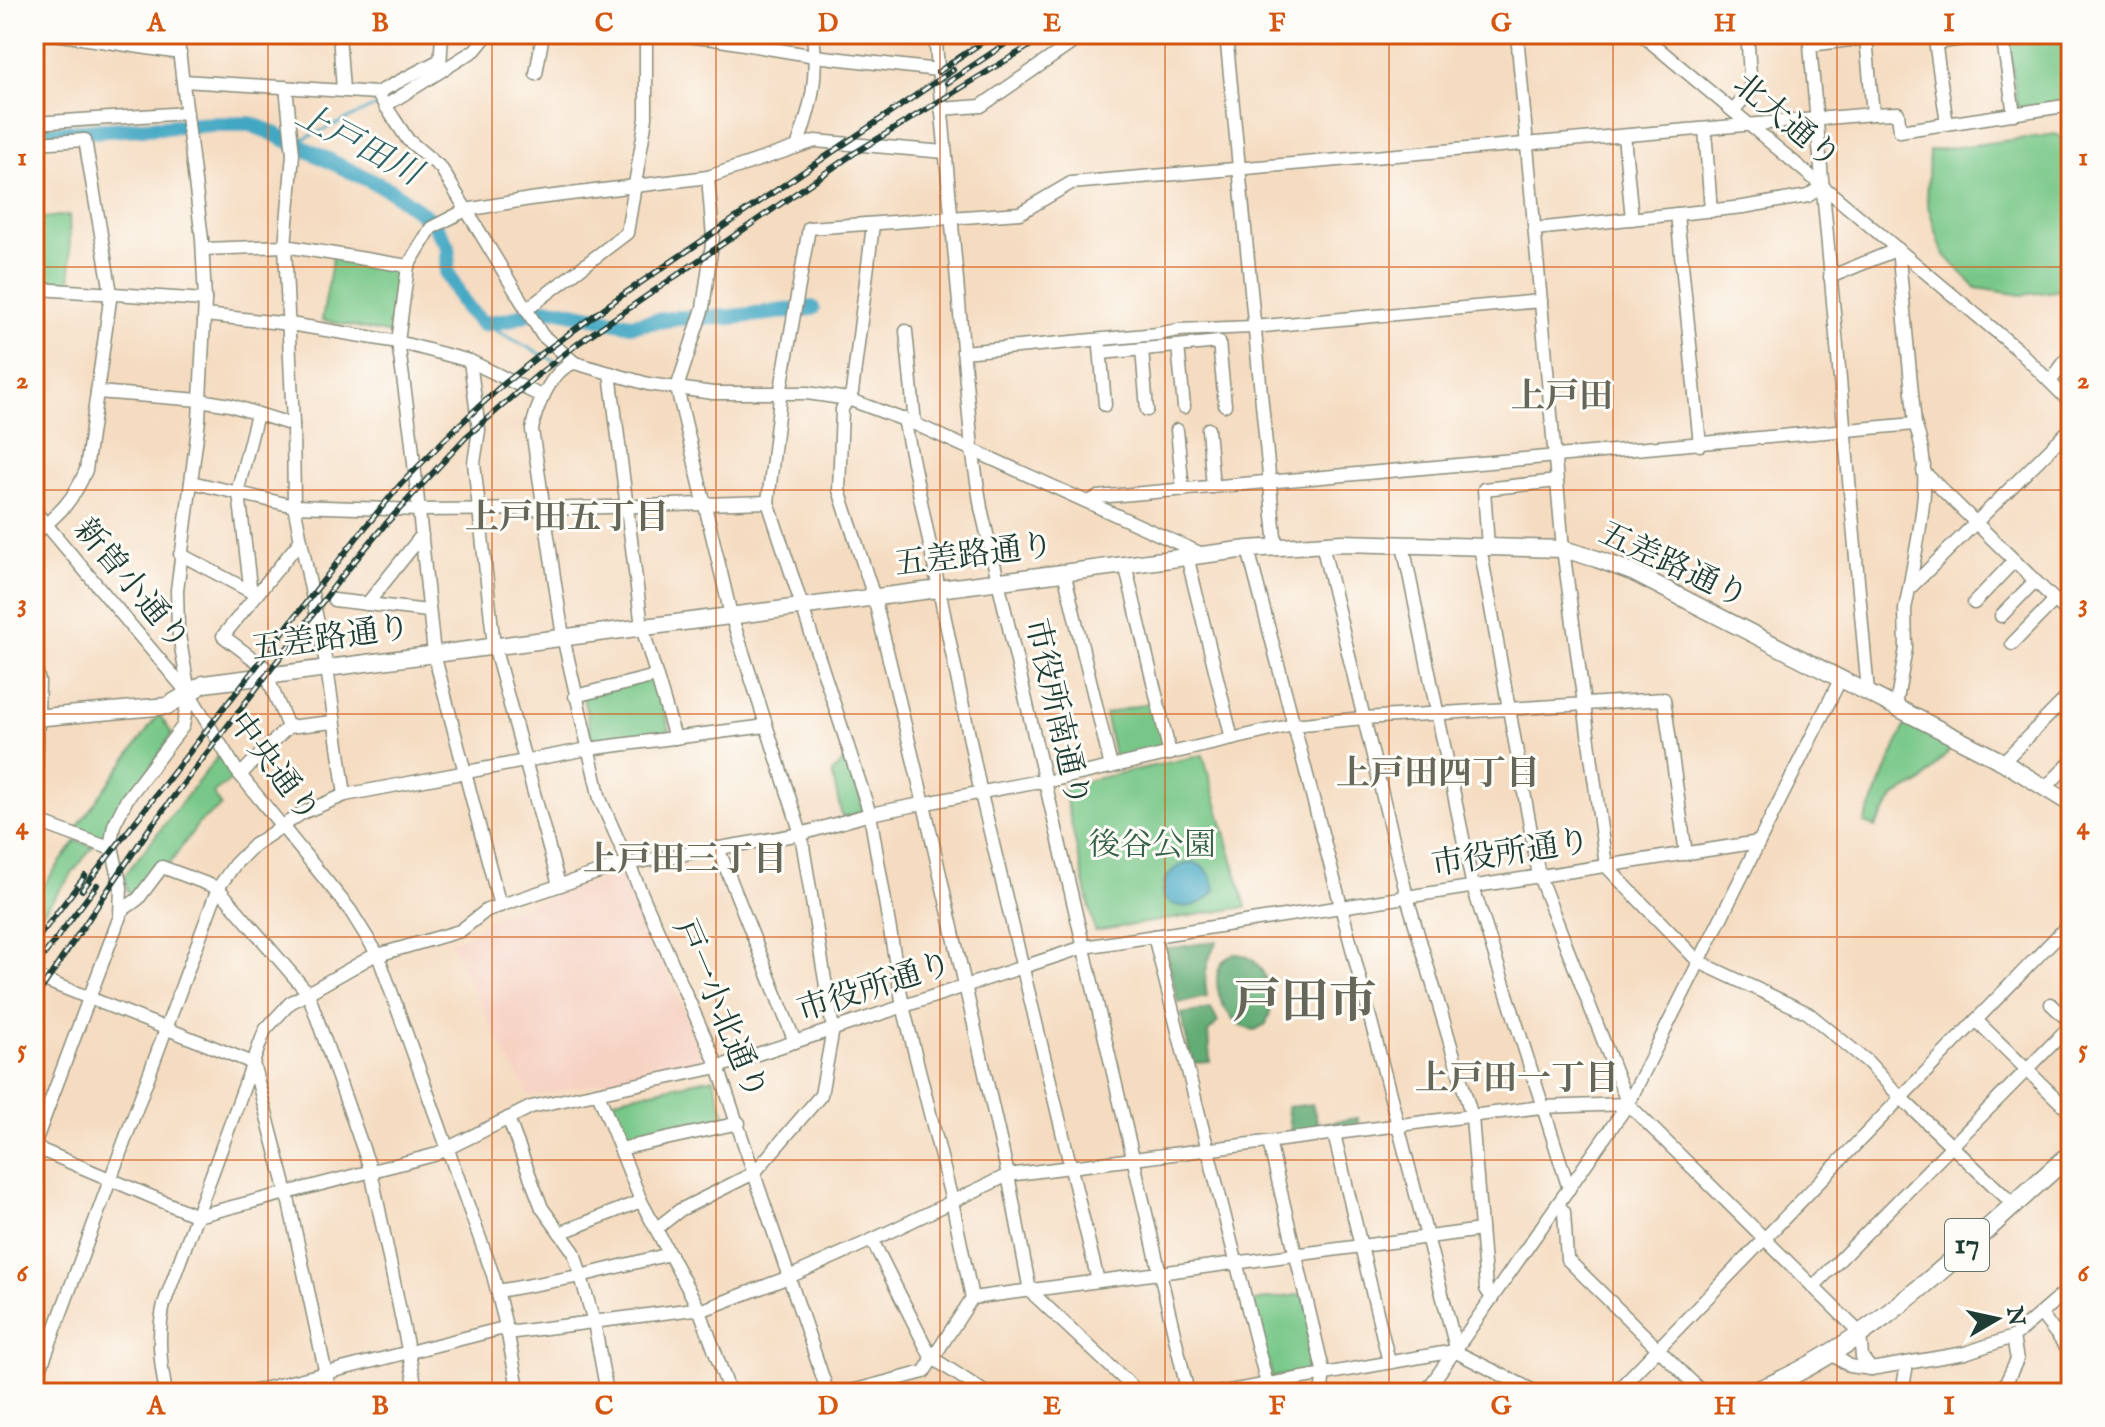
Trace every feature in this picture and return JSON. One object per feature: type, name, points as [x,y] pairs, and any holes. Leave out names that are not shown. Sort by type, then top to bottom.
[{"type":"highway","name":"17","points":[[1751,1393],[1830,1353],[1901,1303],[2071,1154]]},
{"type":"main road","name":"五差路通り","points":[[36,718],[167,706],[204,684],[1248,549],[1322,544],[1563,549],[1632,572],[2003,762],[2071,804]]},
{"type":"street","points":[[55,34],[180,53]]},
{"type":"street","name":"中央通り","points":[[177,34],[203,249],[205,300],[200,400],[180,554],[177,619],[189,693],[240,775],[350,910],[378,955],[498,1291],[519,1393]]},
{"type":"street","points":[[339,34],[343,90]]},
{"type":"street","points":[[440,66],[442,34]]},
{"type":"street","points":[[183,81],[377,93],[475,50],[488,34]]},
{"type":"street","points":[[536,74],[543,34]]},
{"type":"street","points":[[529,312],[627,233],[646,118],[646,34]]},
{"type":"street","points":[[661,34],[748,40],[815,56],[938,70]]},
{"type":"street","points":[[797,147],[813,100],[813,34]]},
{"type":"street","name":"市役所南通り","points":[[935,34],[972,449],[981,508],[1188,1393]]},
{"type":"street","points":[[941,109],[981,106],[1085,34]]},
{"type":"street","points":[[1226,34],[1276,547]]},
{"type":"street","points":[[1517,34],[1563,549],[1606,866],[1699,962],[1808,1013],[1868,1062],[1900,1097],[2013,1204]]},
{"type":"street","name":"北大通り","points":[[1641,34],[2017,349],[2071,403]]},
{"type":"street","points":[[1947,124],[1934,39],[2000,34],[2014,114]]},
{"type":"street","points":[[1868,692],[1810,39],[1866,38],[1873,114]]},
{"type":"street","points":[[1733,111],[1751,90],[1748,46]]},
{"type":"street","points":[[385,106],[440,66]]},
{"type":"street","points":[[286,87],[292,150],[285,246],[294,506],[327,668],[345,795]]},
{"type":"street","points":[[377,93],[408,140],[441,168],[542,335],[569,365],[713,393],[781,392],[848,399],[909,421],[972,449],[1195,555],[1232,739]]},
{"type":"street","points":[[844,1393],[924,1372],[972,1298],[952,1201],[903,1006],[870,814],[768,502],[781,392],[809,228],[1020,213],[1071,183],[1873,114],[1898,113],[1900,131],[2071,105]]},
{"type":"street","points":[[34,123],[188,122]]},
{"type":"street","points":[[1705,129],[1711,211]]},
{"type":"street","points":[[1624,136],[1632,219]]},
{"type":"street","points":[[34,143],[85,140],[111,293],[86,470],[77,493],[65,509],[34,535]]},
{"type":"street","points":[[500,906],[434,654],[420,510],[398,342],[408,266],[435,226],[466,210],[708,177],[815,141],[945,152]]},
{"type":"street","points":[[657,1228],[680,1210],[754,1173],[821,1095],[833,1029],[801,834],[731,615],[677,388],[703,308],[713,237],[708,177]]},
{"type":"street","points":[[1535,229],[1711,211],[1808,196],[1822,186]]},
{"type":"street","points":[[1677,214],[1700,445]]},
{"type":"street","points":[[873,225],[852,392],[842,409],[839,490],[874,597],[924,804],[1008,1175],[1030,1291],[1139,1393]]},
{"type":"street","points":[[203,249],[285,246],[408,266]]},
{"type":"street","points":[[1830,277],[1898,249],[1915,424],[1923,443],[1924,502],[1905,609],[1906,648],[1896,706]]},
{"type":"street","points":[[36,291],[205,300]]},
{"type":"street","points":[[1100,346],[1178,330],[1253,327],[1541,301]]},
{"type":"street","points":[[205,315],[290,324],[398,342],[470,361],[543,397]]},
{"type":"street","points":[[906,331],[909,421],[939,588],[981,794],[1098,1281]]},
{"type":"street","points":[[963,352],[1100,346],[1142,349],[1219,342],[1225,405]]},
{"type":"street","points":[[1100,346],[1105,405]]},
{"type":"street","points":[[1178,346],[1184,407]]},
{"type":"street","points":[[1142,349],[1147,410]]},
{"type":"street","points":[[2050,382],[2071,353]]},
{"type":"street","points":[[470,361],[479,430],[474,463],[494,646],[559,885]]},
{"type":"street","name":"戸一小北通り","points":[[569,365],[543,397],[535,412],[532,430],[563,637],[600,799],[718,1067],[828,1393]]},
{"type":"street","points":[[610,373],[642,627],[675,738]]},
{"type":"street","points":[[97,392],[230,405],[293,425]]},
{"type":"street","points":[[255,594],[250,586],[238,493],[257,414]]},
{"type":"street","points":[[1088,502],[1098,497],[1915,424]]},
{"type":"street","points":[[1909,589],[2071,428]]},
{"type":"street","points":[[1208,429],[1213,487]]},
{"type":"street","points":[[1177,430],[1183,490]]},
{"type":"street","points":[[1923,471],[2071,616]]},
{"type":"street","points":[[1557,481],[1484,489],[1484,547],[1508,708],[1539,876],[1628,1104],[1860,1333],[1862,1357],[1871,1369]]},
{"type":"street","points":[[191,482],[294,506],[420,510],[543,509],[768,502]]},
{"type":"street","name":"新曽小通り","points":[[34,510],[189,693]]},
{"type":"street","points":[[367,604],[422,535]]},
{"type":"street","points":[[288,727],[271,676],[223,636],[301,540]]},
{"type":"street","points":[[1322,544],[1407,897],[1472,1117],[1486,1289],[1492,1298]]},
{"type":"street","points":[[1403,545],[1473,887],[1569,1189]]},
{"type":"street","points":[[1248,549],[1455,1350]]},
{"type":"street","points":[[180,554],[255,594]]},
{"type":"street","points":[[1974,603],[2014,561]]},
{"type":"street","points":[[1125,564],[1170,754]]},
{"type":"street","points":[[1064,572],[1111,767]]},
{"type":"street","points":[[2001,616],[2035,581]]},
{"type":"street","points":[[334,600],[428,611]]},
{"type":"street","points":[[2012,644],[2055,600]]},
{"type":"street","points":[[34,659],[39,682],[35,827],[112,849]]},
{"type":"street","points":[[575,696],[656,676]]},
{"type":"street","points":[[1425,1393],[1628,1104],[1841,678]]},
{"type":"street","points":[[189,693],[183,726],[117,816],[111,835],[121,887],[121,911],[34,1146],[197,1216]]},
{"type":"street","points":[[2003,762],[2071,693]]},
{"type":"street","points":[[166,1393],[159,1352],[164,1304],[265,1030],[290,1003],[378,955],[460,931],[487,910],[627,862],[801,834],[870,814],[1045,782],[1293,725],[1664,699],[1686,854]]},
{"type":"street","points":[[240,775],[288,727],[333,722]]},
{"type":"street","points":[[64,1393],[34,1383],[218,888],[254,845],[302,813],[345,795],[588,749],[766,726]]},
{"type":"street","points":[[2046,787],[2071,762]]},
{"type":"street","name":"市役所通り","points":[[197,1216],[434,1155],[531,1107],[718,1067],[1084,947],[1759,842]]},
{"type":"street","points":[[718,848],[795,1042]]},
{"type":"street","points":[[121,911],[138,899],[162,867],[218,888],[308,993],[371,1171],[417,1393]]},
{"type":"street","points":[[1615,1393],[2071,922]]},
{"type":"street","points":[[1154,936],[1267,1384]]},
{"type":"street","points":[[34,976],[253,1063]]},
{"type":"street","points":[[1813,1287],[2071,1024],[2051,1004]]},
{"type":"street","points":[[1976,1020],[2071,1113]]},
{"type":"street","points":[[253,1063],[287,1193],[330,1393]]},
{"type":"street","points":[[598,1093],[641,1201],[700,1311],[730,1393]]},
{"type":"street","points":[[247,1393],[500,1329],[515,1332],[694,1309],[700,1311],[789,1277],[1008,1175],[1541,1107],[1628,1104]]},
{"type":"street","points":[[508,1118],[542,1208],[574,1252],[594,1322],[607,1393]]},
{"type":"street","points":[[620,1149],[739,1123]]},
{"type":"street","points":[[1334,1134],[1389,1362]]},
{"type":"street","points":[[1269,1142],[1324,1374],[1321,1393]]},
{"type":"street","points":[[560,1233],[641,1201]]},
{"type":"street","points":[[1558,1204],[1564,1212],[1567,1259],[1703,1393]]},
{"type":"street","points":[[972,1298],[1481,1230]]},
{"type":"street","points":[[872,1240],[931,1357],[986,1393]]},
{"type":"street","points":[[498,1291],[580,1276],[670,1254]]},
{"type":"street","points":[[1830,1353],[1850,1366],[1871,1369],[1965,1353],[2013,1337],[2071,1287]]},
{"type":"street","points":[[2041,1314],[2071,1353]]},
{"type":"street","points":[[2001,1393],[2017,1360],[2013,1337]]},
{"type":"street","points":[[1218,1393],[1455,1350],[1538,1393]]},
{"type":"street","points":[[1902,1393],[1907,1364]]},
{"type":"shaded area","points":[[622,872],[705,1060],[530,1097],[493,1031],[450,941],[463,938],[500,914]]},
{"type":"green space","points":[[2071,34],[2071,102],[2018,110],[2008,35]]},
{"type":"green space","points":[[2056,134],[2071,145],[2071,289],[2022,295],[1976,288],[1943,253],[1927,203],[1929,151]]},
{"type":"green space","points":[[69,215],[71,285],[41,283],[34,277],[34,219]]},
{"type":"green space","points":[[333,256],[404,271],[396,335],[322,320]]},
{"type":"green space","points":[[655,679],[671,735],[593,743],[583,697]]},
{"type":"green space","points":[[1153,702],[1165,747],[1115,759],[1105,714]]},
{"type":"green space","points":[[159,714],[172,734],[106,837],[99,841],[75,830]]},
{"type":"green space","points":[[1906,723],[1953,746],[1922,782],[1895,796],[1875,827],[1864,823]]},
{"type":"green space","points":[[219,755],[234,778],[213,793],[221,806],[198,824],[168,866],[133,898],[127,890],[124,876]]},
{"type":"green space","name":"後谷公園","points":[[1203,755],[1246,907],[1095,931],[1063,786]]},
{"type":"green space","points":[[847,758],[865,813],[842,817],[832,773]]},
{"type":"green space","points":[[76,841],[93,846],[34,924],[34,898]]},
{"type":"green space","points":[[1217,941],[1207,968],[1207,997],[1178,1003],[1166,949]]},
{"type":"green space","points":[[1235,954],[1246,956],[1258,966],[1266,980],[1262,982],[1264,994],[1270,995],[1266,1024],[1255,1030],[1233,1018],[1219,995],[1219,970],[1224,960]]},
{"type":"green space","points":[[1211,1009],[1218,1022],[1208,1032],[1210,1062],[1192,1063],[1181,1014]]},
{"type":"green space","points":[[713,1078],[728,1123],[626,1145],[607,1104],[619,1098]]},
{"type":"green space","points":[[1312,1104],[1318,1124],[1358,1118],[1359,1125],[1291,1134],[1287,1107]]},
{"type":"green space","points":[[1304,1294],[1322,1370],[1272,1377],[1253,1301]]},
{"type":"water","points":[[1192,862],[1208,872],[1215,890],[1204,901],[1191,906],[1177,905],[1163,898],[1164,884],[1170,874],[1179,866]]},
{"type":"waterway","points":[[296,142],[376,106]]},
{"type":"waterway","name":"上戸田川","points":[[34,134],[215,124],[250,124],[268,131],[392,191],[432,221],[448,247],[447,272],[465,306],[483,324],[509,320],[538,309],[559,310],[631,325],[678,318],[732,317],[812,308]]},
{"type":"waterway","name":"上戸田川","points":[[483,324],[562,365]]},
{"type":"railway","points":[[938,72],[994,34]]},
{"type":"railway","points":[[947,83],[1020,34]]},
{"type":"railway","points":[[34,1000],[149,829],[339,580],[466,437],[580,342],[853,154],[1049,34]]},
{"type":"railway","points":[[82,890],[358,536],[401,484],[457,427],[540,355],[618,298],[953,70]]},
{"type":"railway","points":[[34,943],[85,876]]},
{"type":"railway","points":[[34,968],[97,885]]},
{"type":"district","name":"上戸田","points":[[1562,397]]},
{"type":"district","name":"上戸田五丁目","points":[[567,518]]},
{"type":"district","name":"上戸田四丁目","points":[[1438,774]]},
{"type":"district","name":"上戸田三丁目","points":[[685,860]]},
{"type":"district","name":"戸田市","points":[[1305,1004]]},
{"type":"district","name":"上戸田一丁目","points":[[1517,1079]]}]
